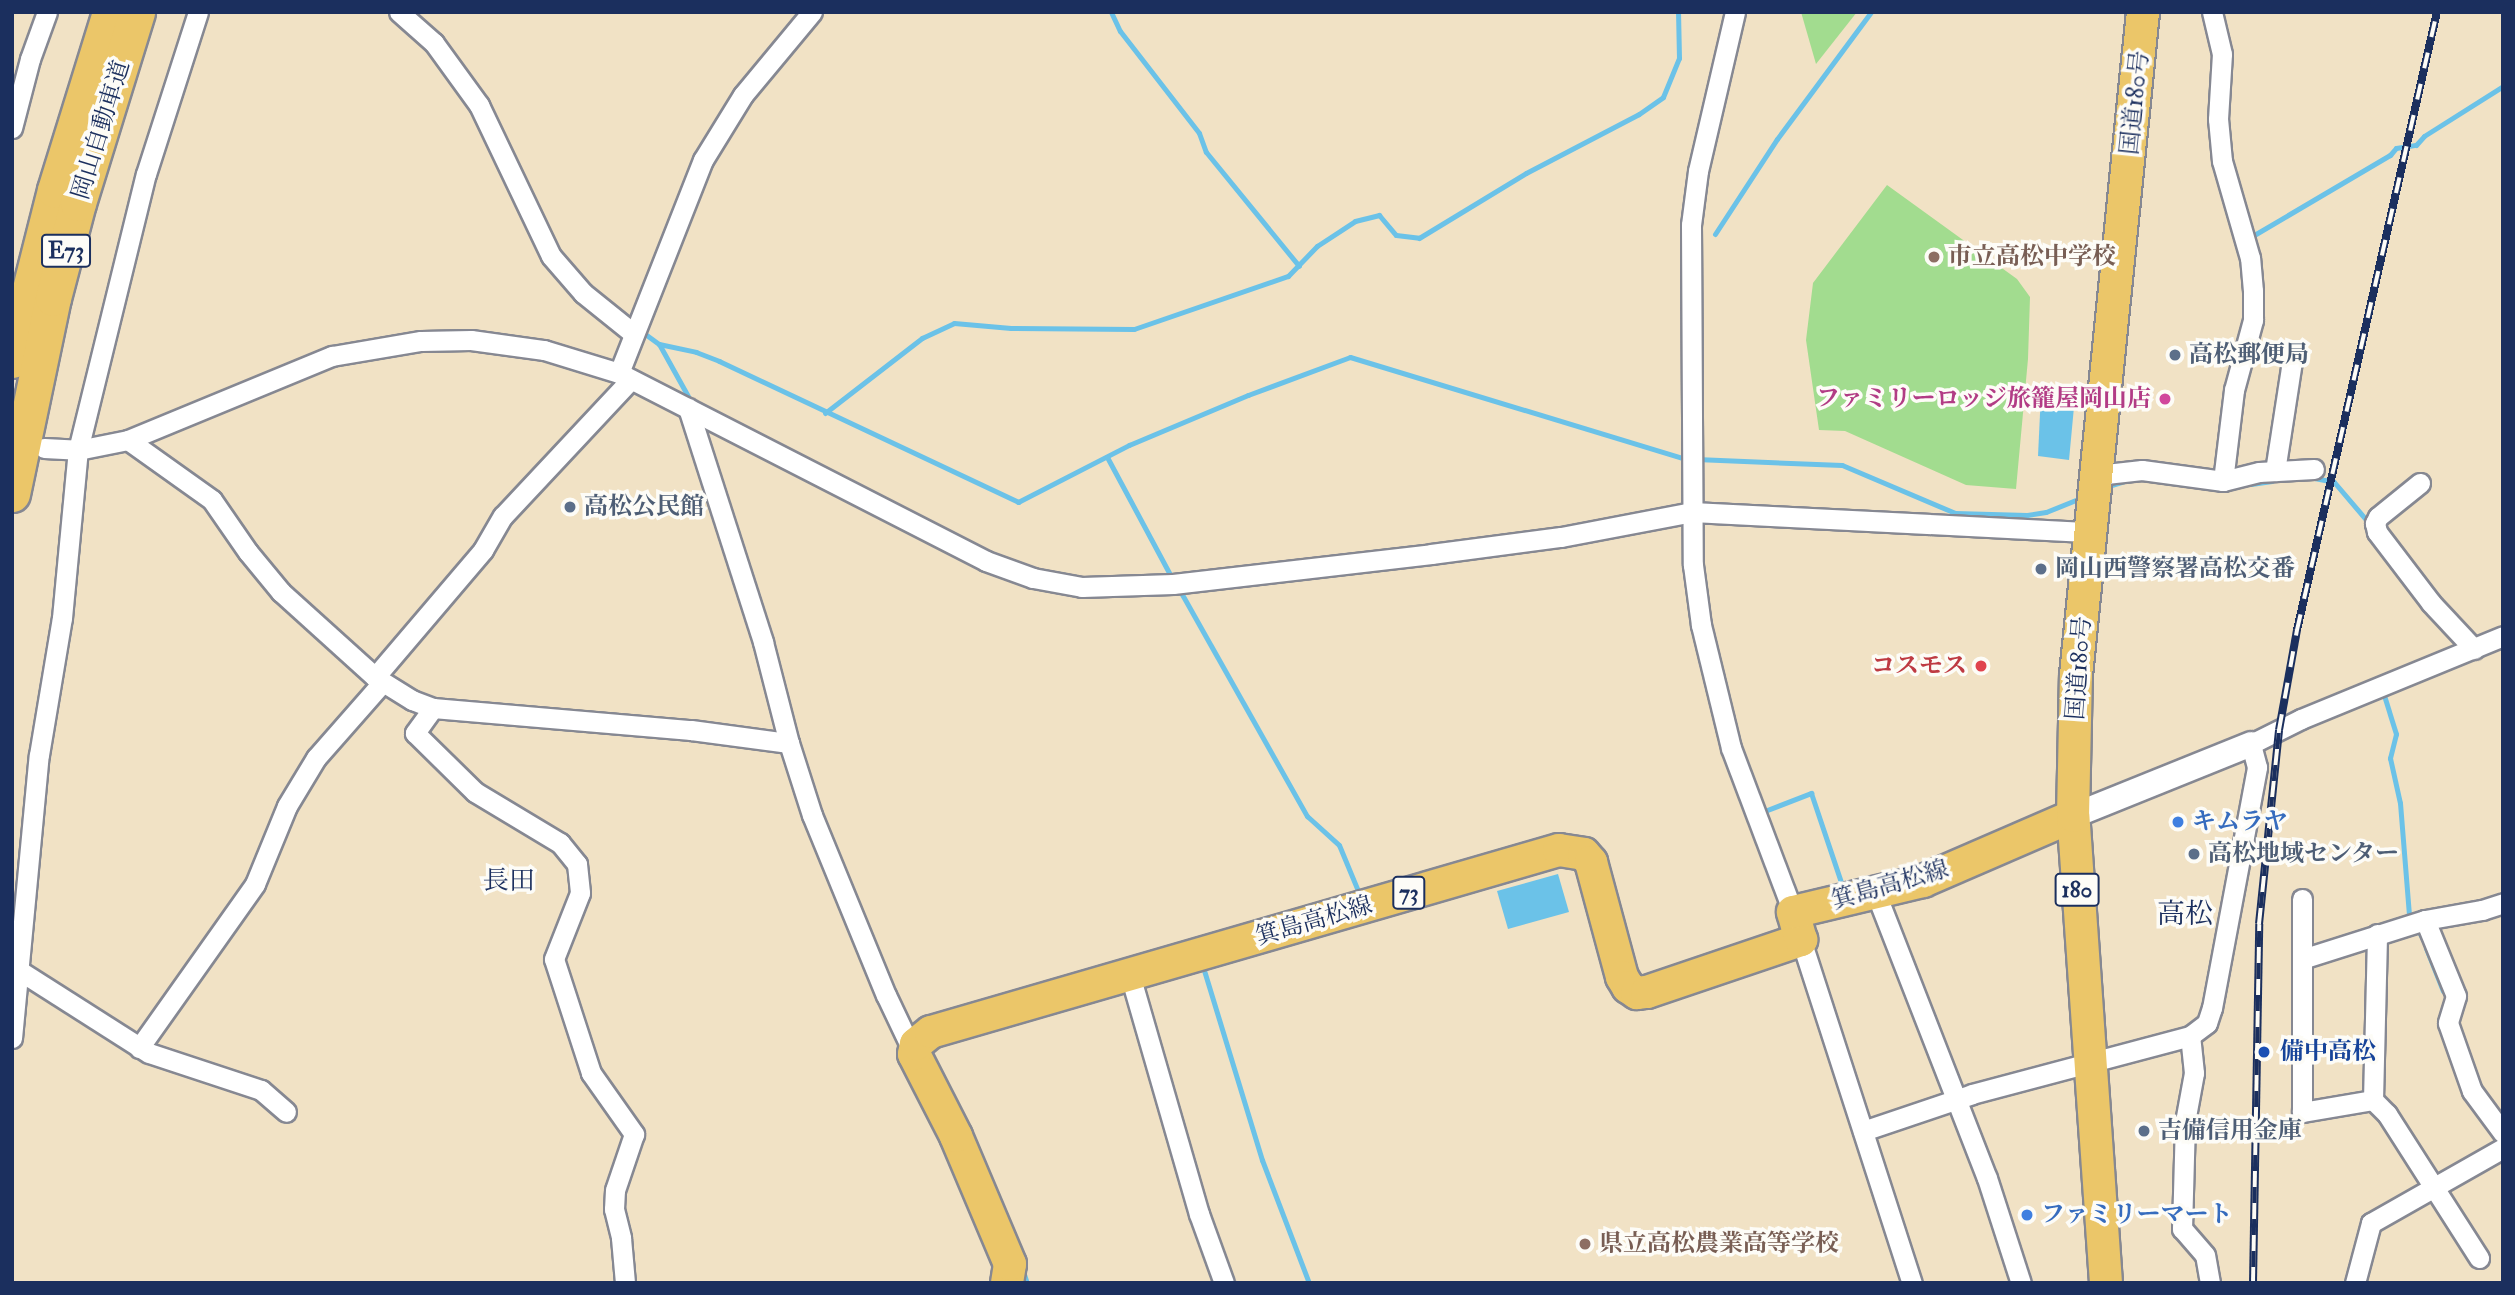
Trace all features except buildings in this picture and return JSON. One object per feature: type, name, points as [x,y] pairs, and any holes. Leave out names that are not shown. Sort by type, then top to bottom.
[{"type":"highway","name":"岡山自動車道","points":[[12,360],[55,190],[110,12]]},
{"type":"highway","name":"岡山自動車道","points":[[12,494],[53,298],[78,203],[137,12]]},
{"type":"main road","name":"国道180号","points":[[2106,1283],[2088,1063],[2073,816],[2076,675],[2143,12]]},
{"type":"main road","name":"箕島高松線","points":[[918,1045],[931,1031],[1559,850],[1584,854],[1591,862],[1622,977],[1628,987],[1637,993],[1875,891],[1923,881],[2073,816]]},
{"type":"main road","points":[[918,1045],[1010,1264],[1007,1283]]},
{"type":"street","points":[[12,128],[30,59],[47,12]]},
{"type":"street","points":[[399,12],[434,43],[479,105],[551,256],[583,293],[635,329]]},
{"type":"street","points":[[139,1048],[255,884],[287,806],[317,758],[483,550],[503,516],[625,376],[635,329],[703,160],[743,95],[812,12]]},
{"type":"street","points":[[1735,12],[1698,171],[1691,225],[1694,583],[1709,661],[1731,748],[1797,926],[1912,1283]]},
{"type":"street","points":[[2212,12],[2222,54],[2218,119],[2222,161],[2244,240],[2253,291],[2253,320],[2234,390],[2217,480]]},
{"type":"street","points":[[12,1038],[16,945],[39,755],[62,618],[78,450],[146,174],[193,13]]},
{"type":"street","points":[[44,448],[78,450],[128,440],[332,356],[444,340],[504,343],[544,350],[625,376],[1010,571],[1082,587],[1175,584],[1522,542],[1692,512],[2090,532]]},
{"type":"street","points":[[2276,471],[2293,355]]},
{"type":"street","points":[[688,408],[763,642],[789,743],[817,827],[886,995],[918,1045]]},
{"type":"street","points":[[128,440],[212,500],[275,586],[378,680],[433,708],[691,730],[789,743]]},
{"type":"street","points":[[2096,486],[2142,470],[2217,480],[2276,471],[2314,469]]},
{"type":"street","points":[[2420,483],[2378,517],[2375,523],[2377,532],[2424,594],[2474,649]]},
{"type":"street","points":[[2073,816],[2251,744],[2301,719],[2474,649],[2498,644]]},
{"type":"street","points":[[433,708],[415,733],[475,792],[533,830],[560,843],[578,864],[580,893],[554,959],[591,1073],[634,1134],[615,1190],[614,1209],[621,1238],[625,1283]]},
{"type":"street","points":[[1863,1130],[1972,1094],[2190,1036],[2207,1023],[2257,767],[2251,744]]},
{"type":"street","points":[[1875,891],[1987,1178],[2021,1283]]},
{"type":"street","points":[[2302,899],[2302,1112],[2373,1100]]},
{"type":"street","points":[[2302,959],[2418,922],[2482,910],[2503,903]]},
{"type":"street","points":[[2418,922],[2455,996],[2448,1023],[2472,1091],[2503,1133]]},
{"type":"street","points":[[2377,934],[2373,1100],[2386,1115],[2479,1258]]},
{"type":"street","points":[[17,969],[139,1048],[164,1060],[261,1090],[286,1112]]},
{"type":"street","points":[[1130,975],[1199,1214],[1224,1283]]},
{"type":"street","points":[[2190,1036],[2194,1073],[2185,1122],[2182,1229],[2205,1255],[2210,1283]]},
{"type":"street","points":[[2355,1283],[2371,1223],[2503,1148]]},
{"type":"green space","points":[[1801,12],[1857,12],[1816,64]]},
{"type":"green space","points":[[1887,185],[2017,279],[2030,297],[2028,359],[2016,489],[1966,485],[1845,431],[1819,430],[1806,340],[1813,283]]},
{"type":"water","points":[[2041,393],[2075,396],[2069,460],[2038,456]]},
{"type":"water","points":[[1558,874],[1569,912],[1508,929],[1497,891]]},
{"type":"waterway","points":[[1111,12],[1120,31],[1199,133],[1206,152],[1299,266]]},
{"type":"waterway","points":[[825,413],[922,338],[954,323],[1011,328],[1134,329],[1288,276],[1317,246],[1355,221],[1379,215],[1396,235],[1419,238],[1526,173],[1639,114],[1663,97],[1679,58],[1678,12]]},
{"type":"waterway","points":[[1715,234],[1777,139],[1871,12]]},
{"type":"waterway","points":[[2249,238],[2390,155],[2396,148],[2416,145],[2424,136],[2503,86]]},
{"type":"waterway","points":[[641,331],[659,344],[688,396]]},
{"type":"waterway","points":[[659,344],[696,352],[719,361],[1018,502],[1129,445],[1248,395],[1350,357],[1682,458]]},
{"type":"waterway","points":[[1107,457],[1172,578]]},
{"type":"waterway","points":[[1696,459],[1842,465],[1955,513],[2027,515],[2046,512],[2083,497]]},
{"type":"waterway","points":[[2309,477],[2334,482],[2368,522]]},
{"type":"waterway","points":[[2105,487],[2125,481]]},
{"type":"waterway","points":[[2251,484],[2272,481]]},
{"type":"waterway","points":[[1179,589],[1307,816],[1339,845],[1361,898]]},
{"type":"waterway","points":[[2383,692],[2396,734],[2390,758],[2400,803],[2409,914],[2423,939]]},
{"type":"waterway","points":[[1761,809],[1762,812],[1811,793],[1844,891]]},
{"type":"waterway","points":[[2426,948],[2443,991]]},
{"type":"waterway","points":[[1207,966],[1203,967],[1262,1160],[1309,1283]]},
{"type":"waterway","points":[[1022,1268],[1027,1283]]},
{"type":"railway","points":[[2253,1283],[2259,924],[2279,730],[2297,630],[2437,12]]},
{"type":"place","name":"市立高松中学校","points":[[1934,257]]},
{"type":"place","name":"高松郵便局","points":[[2175,355]]},
{"type":"place","name":"ファミリーロッジ旅籠屋岡山店","points":[[2165,399]]},
{"type":"place","name":"高松公民館","points":[[570,507]]},
{"type":"place","name":"岡山西警察署高松交番","points":[[2041,569]]},
{"type":"place","name":"コスモス","points":[[1981,666]]},
{"type":"place","name":"キムラヤ","points":[[2178,822]]},
{"type":"place","name":"高松地域センター","points":[[2194,854]]},
{"type":"place","name":"備中高松","points":[[2264,1052]]},
{"type":"place","name":"吉備信用金庫","points":[[2144,1131]]},
{"type":"place","name":"ファミリーマート","points":[[2027,1215]]},
{"type":"place","name":"県立高松農業高等学校","points":[[1585,1244]]},
{"type":"district","name":"長田","points":[[509,882]]},
{"type":"district","name":"高松","points":[[2185,915]]}]
